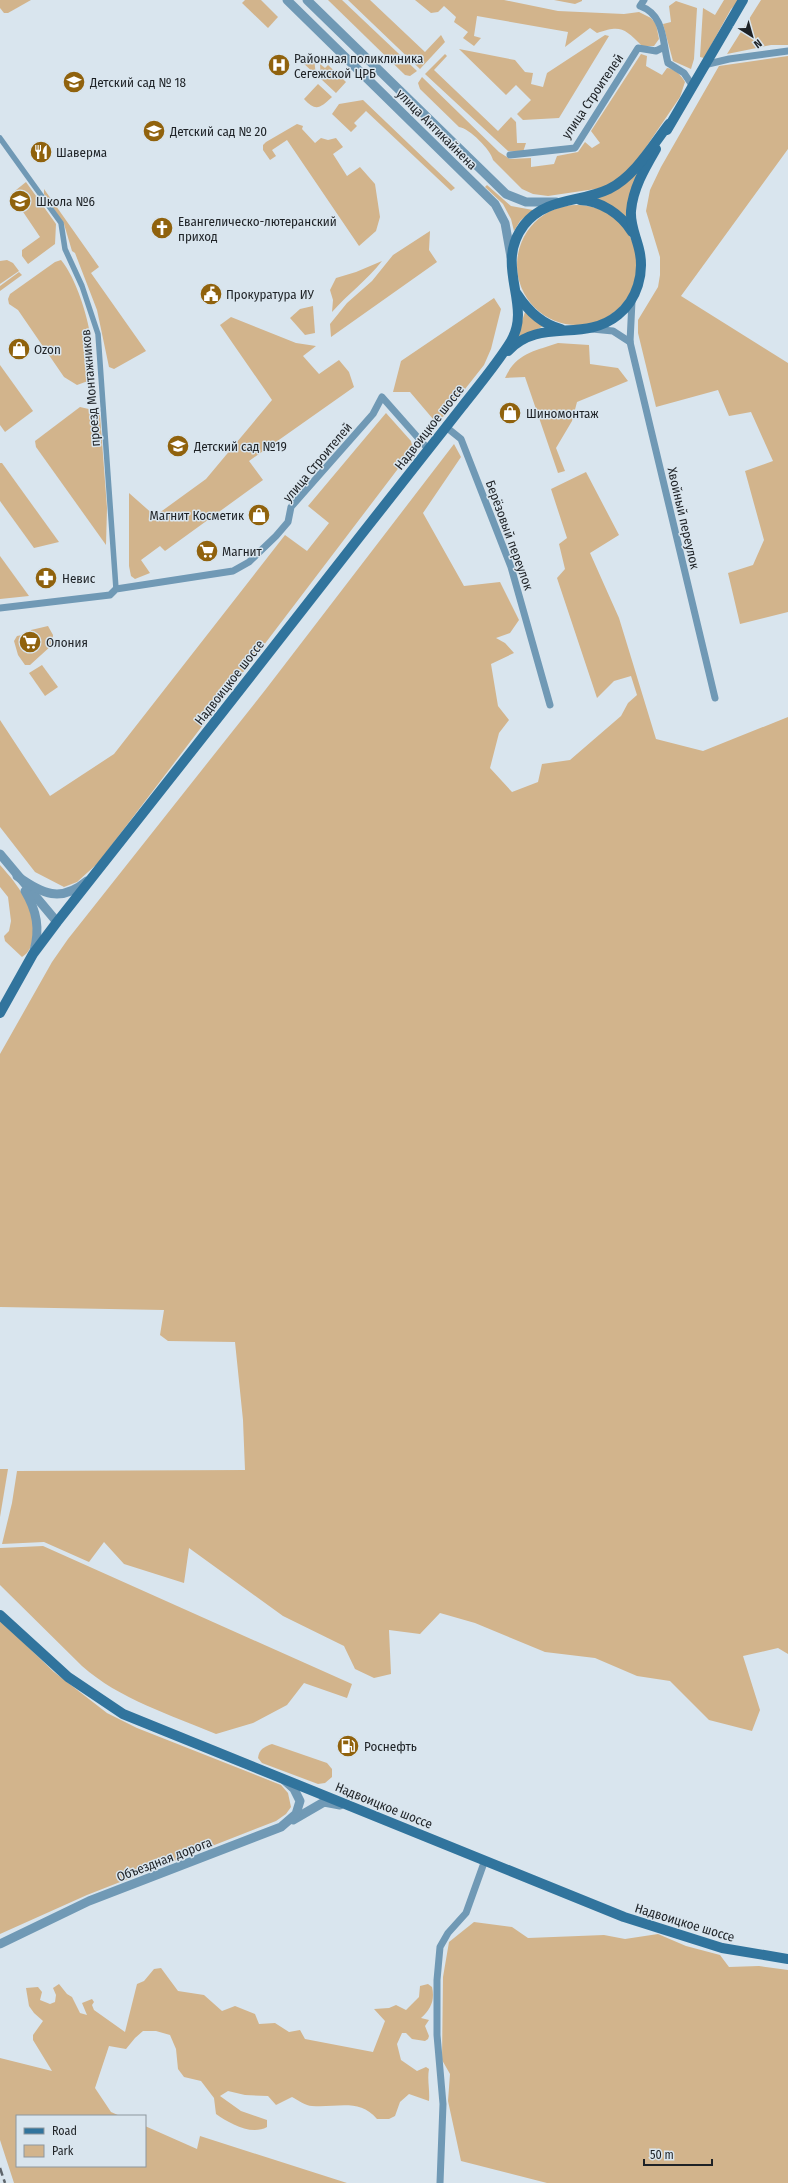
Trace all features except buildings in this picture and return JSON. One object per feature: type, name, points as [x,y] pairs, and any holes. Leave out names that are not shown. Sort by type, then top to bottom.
[{"type":"main road","points":[[488,373],[514,345],[528,337],[542,332],[591,329],[615,318],[632,299],[638,287],[641,268],[639,249],[631,219],[633,200],[640,180],[669,124],[743,0]]},
{"type":"main road","points":[[488,373],[515,332],[518,315],[512,281],[511,257],[518,234],[533,216],[546,207],[597,194],[616,185],[637,165],[669,124]]},
{"type":"main road","points":[[570,200],[585,200],[609,209],[628,226],[635,237]]},
{"type":"main road","points":[[512,281],[524,305],[532,314],[548,324],[567,330]]},
{"type":"main road","name":"Надвоицкое шоссе","points":[[0,1013],[33,954],[57,922],[488,373]]},
{"type":"main road","name":"Надвоицкое шоссе","points":[[0,1615],[68,1678],[123,1714],[624,1917],[722,1948],[788,1959]]},
{"type":"street","name":"улица Антикайнена","points":[[287,0],[495,204],[505,223],[511,257]]},
{"type":"street","name":"улица Антикайнена","points":[[307,0],[506,194],[518,200],[537,203],[570,200]]},
{"type":"street","points":[[644,0],[640,6],[654,12],[659,21],[668,63],[684,73],[692,85]]},
{"type":"street","points":[[305,18],[315,8]]},
{"type":"street","name":"улица Строителей","points":[[510,155],[575,148],[638,48],[656,51],[664,47]]},
{"type":"street","points":[[704,65],[729,59],[788,51]]},
{"type":"street","name":"проезд Монтажников","points":[[0,138],[61,223],[65,249],[82,286],[98,334],[116,589]]},
{"type":"street","name":"Хвойный переулок","points":[[632,299],[630,342],[715,698]]},
{"type":"street","points":[[591,329],[613,331],[630,342]]},
{"type":"street","name":"улица Строителей","points":[[0,608],[110,595],[116,589],[233,571],[249,562],[288,522],[291,506],[373,414],[382,397],[428,449]]},
{"type":"street","name":"Берёзовый переулок","points":[[446,427],[461,439],[512,567],[550,705]]},
{"type":"street","points":[[0,854],[57,922]]},
{"type":"street","points":[[17,876],[41,891],[62,894],[78,888],[100,869]]},
{"type":"street","points":[[17,876],[29,897],[37,918],[38,937],[33,954]]},
{"type":"street","name":"Объездная дорога","points":[[0,1944],[89,1901],[281,1827],[296,1814],[300,1801],[294,1789],[282,1778]]},
{"type":"street","points":[[281,1827],[324,1802],[359,1809]]},
{"type":"street","points":[[440,2183],[443,2104],[438,2060],[437,1980],[440,1947],[445,1936],[466,1913],[485,1860]]},
{"type":"green space","points":[[0,0],[31,0],[8,13],[4,13],[0,8]]},
{"type":"green space","points":[[245,0],[261,0],[278,17],[268,28],[242,3]]},
{"type":"green space","points":[[328,0],[342,0],[417,71],[410,76],[405,75]]},
{"type":"green space","points":[[348,0],[370,0],[425,52],[441,35],[445,42],[420,69]]},
{"type":"green space","points":[[415,0],[504,0],[558,11],[624,14],[639,12],[651,18],[656,24],[659,39],[654,46],[642,46],[631,35],[622,30],[612,29],[597,33],[590,28],[565,47],[568,32],[477,16],[474,36],[481,38],[474,46],[463,38],[468,32],[454,22],[456,17],[444,6],[438,12],[431,13]]},
{"type":"green space","points":[[554,0],[582,0],[582,1],[575,4]]},
{"type":"green space","points":[[724,0],[741,0],[731,9],[704,58],[700,57],[703,8],[715,15]]},
{"type":"green space","points":[[761,0],[788,0],[788,45],[771,45],[727,54]]},
{"type":"green space","points":[[676,1],[697,8],[694,59],[691,69],[673,61],[663,24],[671,22],[669,6]]},
{"type":"green space","points":[[605,35],[609,36],[559,118],[523,120],[517,114],[531,100],[516,85],[506,95],[459,49],[515,60],[525,72],[533,73],[531,84],[543,87],[547,73]]},
{"type":"green space","points":[[309,53],[314,59],[316,75],[301,61]]},
{"type":"green space","points":[[445,54],[447,56],[434,70],[498,131],[511,117],[516,122],[517,143],[526,143],[523,152],[508,151],[425,74]]},
{"type":"green space","points":[[641,54],[647,56],[646,66],[662,75],[667,68],[680,75],[685,82],[680,97],[627,175],[602,188],[548,196],[533,194],[522,189],[493,160],[479,140],[468,131],[459,127],[420,89],[418,83],[422,77],[499,152],[510,159],[531,158],[531,167],[554,164],[557,156],[578,152],[585,142],[592,148],[600,143],[591,131]]},
{"type":"green space","points":[[788,56],[788,149],[681,296],[788,363],[788,612],[740,624],[728,573],[753,565],[764,540],[745,471],[773,461],[751,412],[729,416],[718,390],[656,407],[638,333],[638,320],[658,287],[660,275],[660,257],[646,211],[650,190],[661,167],[719,66]]},
{"type":"green space","points":[[320,64],[325,68],[328,65],[346,82],[336,93],[321,79]]},
{"type":"green space","points":[[318,84],[332,97],[321,106],[315,107],[304,99]]},
{"type":"green space","points":[[363,100],[455,188],[451,191],[366,111],[354,123],[357,126],[351,132],[332,114],[339,104]]},
{"type":"green space","points":[[297,124],[303,126],[302,129],[315,143],[321,138],[328,140],[336,138],[343,147],[333,154],[347,176],[360,167],[375,184],[380,217],[376,231],[359,246],[287,140],[272,150],[276,156],[270,160],[263,150],[263,145],[266,142]]},
{"type":"green space","points":[[644,158],[627,221],[596,200]]},
{"type":"green space","points":[[26,182],[56,224],[55,244],[28,264],[22,256],[22,250],[40,237],[11,194]]},
{"type":"green space","points":[[487,185],[511,206],[533,210],[520,221],[514,231],[511,219],[503,204],[485,187]]},
{"type":"green space","points":[[44,189],[99,267],[91,273],[146,351],[114,369],[109,367],[97,310],[75,253],[72,251],[64,224],[44,194]]},
{"type":"green space","points":[[577,205],[600,209],[620,222],[633,242],[637,265],[633,288],[620,308],[600,321],[577,325],[554,321],[534,308],[521,288],[517,265],[521,242],[534,222],[554,209]]},
{"type":"green space","points":[[430,231],[429,250],[437,262],[331,337],[330,324],[347,303],[372,281],[393,255]]},
{"type":"green space","points":[[7,260],[13,263],[19,271],[0,284],[0,261]]},
{"type":"green space","points":[[61,260],[68,270],[82,301],[91,337],[92,369],[88,381],[77,385],[64,377],[18,310],[9,304],[8,299],[10,294],[55,262]]},
{"type":"green space","points":[[382,261],[332,312],[333,300],[330,290],[336,278],[356,272]]},
{"type":"green space","points":[[19,272],[22,275],[0,291],[0,286]]},
{"type":"green space","points":[[494,298],[501,309],[491,349],[484,365],[439,422],[433,419],[410,392],[393,392],[401,361]]},
{"type":"green space","points":[[313,306],[315,333],[305,335],[290,318],[300,309]]},
{"type":"green space","points":[[525,312],[544,326],[516,339]]},
{"type":"green space","points":[[231,317],[296,343],[316,346],[303,356],[319,374],[339,360],[349,372],[354,387],[249,461],[263,480],[165,551],[160,546],[141,560],[150,573],[135,579],[131,576],[129,566],[129,493],[155,516],[206,479],[272,400],[220,325]]},
{"type":"green space","points":[[558,343],[589,345],[590,364],[618,368],[628,381],[577,402],[572,421],[556,448],[565,471],[558,473],[525,377],[505,378],[515,363],[527,354]]},
{"type":"green space","points":[[0,365],[33,411],[5,432],[0,425]]},
{"type":"green space","points":[[80,407],[93,410],[100,415],[107,508],[106,545],[36,447],[35,441]]},
{"type":"green space","points":[[386,413],[411,441],[413,449],[98,863],[77,882],[64,887],[35,872],[0,827],[0,720],[50,796],[114,754],[285,535],[307,551],[329,523],[308,506]]},
{"type":"green space","points":[[454,444],[461,457],[423,513],[464,586],[500,582],[519,620],[510,633],[496,638],[505,643],[514,653],[491,664],[498,706],[509,720],[499,733],[490,768],[512,792],[538,782],[542,764],[570,760],[621,716],[628,703],[637,695],[631,676],[614,681],[597,698],[557,578],[565,569],[559,544],[567,538],[551,489],[586,472],[619,535],[590,553],[619,618],[656,739],[703,751],[788,717],[788,1654],[778,1648],[743,1656],[760,1710],[752,1731],[709,1720],[670,1681],[637,1676],[595,1658],[545,1652],[475,1623],[440,1613],[420,1634],[389,1630],[391,1674],[374,1678],[355,1669],[344,1646],[283,1616],[189,1548],[184,1583],[124,1564],[104,1542],[89,1562],[44,1542],[2,1544],[12,1503],[17,1471],[245,1470],[243,1420],[235,1342],[168,1341],[160,1335],[164,1310],[0,1307],[0,1054],[52,962],[68,939],[266,689]]},
{"type":"green space","points":[[0,463],[2,463],[59,542],[34,548],[0,501]]},
{"type":"green space","points":[[0,556],[29,596],[0,599]]},
{"type":"green space","points":[[48,626],[53,635],[52,645],[30,665],[25,665],[18,655],[14,641],[17,636],[27,634],[27,637],[20,639],[22,649],[41,645],[39,635],[30,637],[31,630]]},
{"type":"green space","points":[[42,665],[58,687],[45,696],[29,673]]},
{"type":"green space","points":[[0,865],[19,889],[29,907],[32,916],[32,942],[29,951],[22,957],[5,941],[4,936],[9,931],[11,921],[8,897],[0,887]]},
{"type":"green space","points":[[0,1469],[8,1469],[0,1517]]},
{"type":"green space","points":[[43,1546],[352,1684],[347,1698],[304,1683],[287,1705],[253,1723],[216,1734],[129,1697],[112,1688],[82,1666],[0,1585],[0,1548]]},
{"type":"green space","points":[[0,1620],[54,1672],[107,1713],[137,1728],[281,1785],[288,1793],[291,1807],[286,1814],[276,1821],[87,1895],[0,1934]]},
{"type":"green space","points":[[272,1744],[327,1763],[332,1769],[332,1777],[325,1783],[318,1784],[262,1763],[258,1758],[259,1752],[264,1747]]},
{"type":"green space","points":[[474,1922],[512,1927],[528,1938],[604,1935],[625,1939],[658,1934],[686,1946],[720,1955],[729,1967],[759,1966],[788,1970],[788,2183],[547,2183],[461,2161],[448,2101],[450,2074],[442,2060],[443,1977],[449,1942]]},
{"type":"green space","points":[[161,1968],[178,1991],[204,1995],[222,2011],[235,2006],[255,2014],[259,2024],[275,2023],[289,2032],[300,2030],[305,2039],[373,2052],[385,2021],[374,2009],[389,2008],[396,2005],[406,2010],[419,1997],[420,1986],[428,1984],[432,1987],[433,1996],[430,2008],[421,2018],[429,2020],[425,2026],[429,2036],[428,2039],[425,2041],[412,2039],[406,2033],[402,2033],[397,2044],[401,2060],[417,2071],[426,2067],[429,2069],[429,2101],[409,2094],[400,2102],[395,2116],[389,2119],[377,2119],[370,2112],[355,2106],[310,2106],[292,2097],[276,2105],[268,2096],[245,2095],[228,2091],[220,2096],[241,2111],[267,2120],[267,2127],[254,2130],[247,2129],[227,2121],[216,2114],[214,2098],[201,2081],[184,2077],[178,2069],[176,2049],[170,2035],[156,2031],[143,2031],[126,2049],[109,2046],[95,2088],[111,2112],[118,2115],[16,2115],[16,2167],[146,2167],[146,2126],[197,2149],[200,2136],[347,2183],[14,2183],[0,2140],[0,2058],[52,2071],[33,2040],[33,2035],[43,2021],[29,2006],[26,1988],[38,1987],[42,1992],[40,2000],[50,2004],[55,2002],[56,1995],[53,1988],[59,1984],[67,1994],[72,1997],[80,2013],[87,2015],[82,2003],[92,1999],[94,2002],[92,2005],[94,2010],[125,2032],[137,1984],[144,1981],[154,1969]]},
{"type":"railway","points":[[0,2168],[5,2183]]},
{"type":"place","name":"Районная поликлиника Сегежской ЦРБ","points":[[279,65]]},
{"type":"place","name":"Детский сад № 18","points":[[74,82]]},
{"type":"place","name":"Детский сад № 20","points":[[154,131]]},
{"type":"place","name":"Шаверма","points":[[41,152]]},
{"type":"place","name":"Школа №6","points":[[20,201]]},
{"type":"place","name":"Евангелическо-лютеранский приход","points":[[162,228]]},
{"type":"place","name":"Прокуратура ИУ","points":[[211,294]]},
{"type":"place","name":"Ozon","points":[[19,349]]},
{"type":"place","name":"Шиномонтаж","points":[[510,413]]},
{"type":"place","name":"Детский сад №19","points":[[178,446]]},
{"type":"place","name":"Магнит Косметик","points":[[259,515]]},
{"type":"place","name":"Магнит","points":[[207,551]]},
{"type":"place","name":"Невис","points":[[46,578]]},
{"type":"place","name":"Олония","points":[[30,642]]},
{"type":"place","name":"Роснефть","points":[[348,1746]]}]
